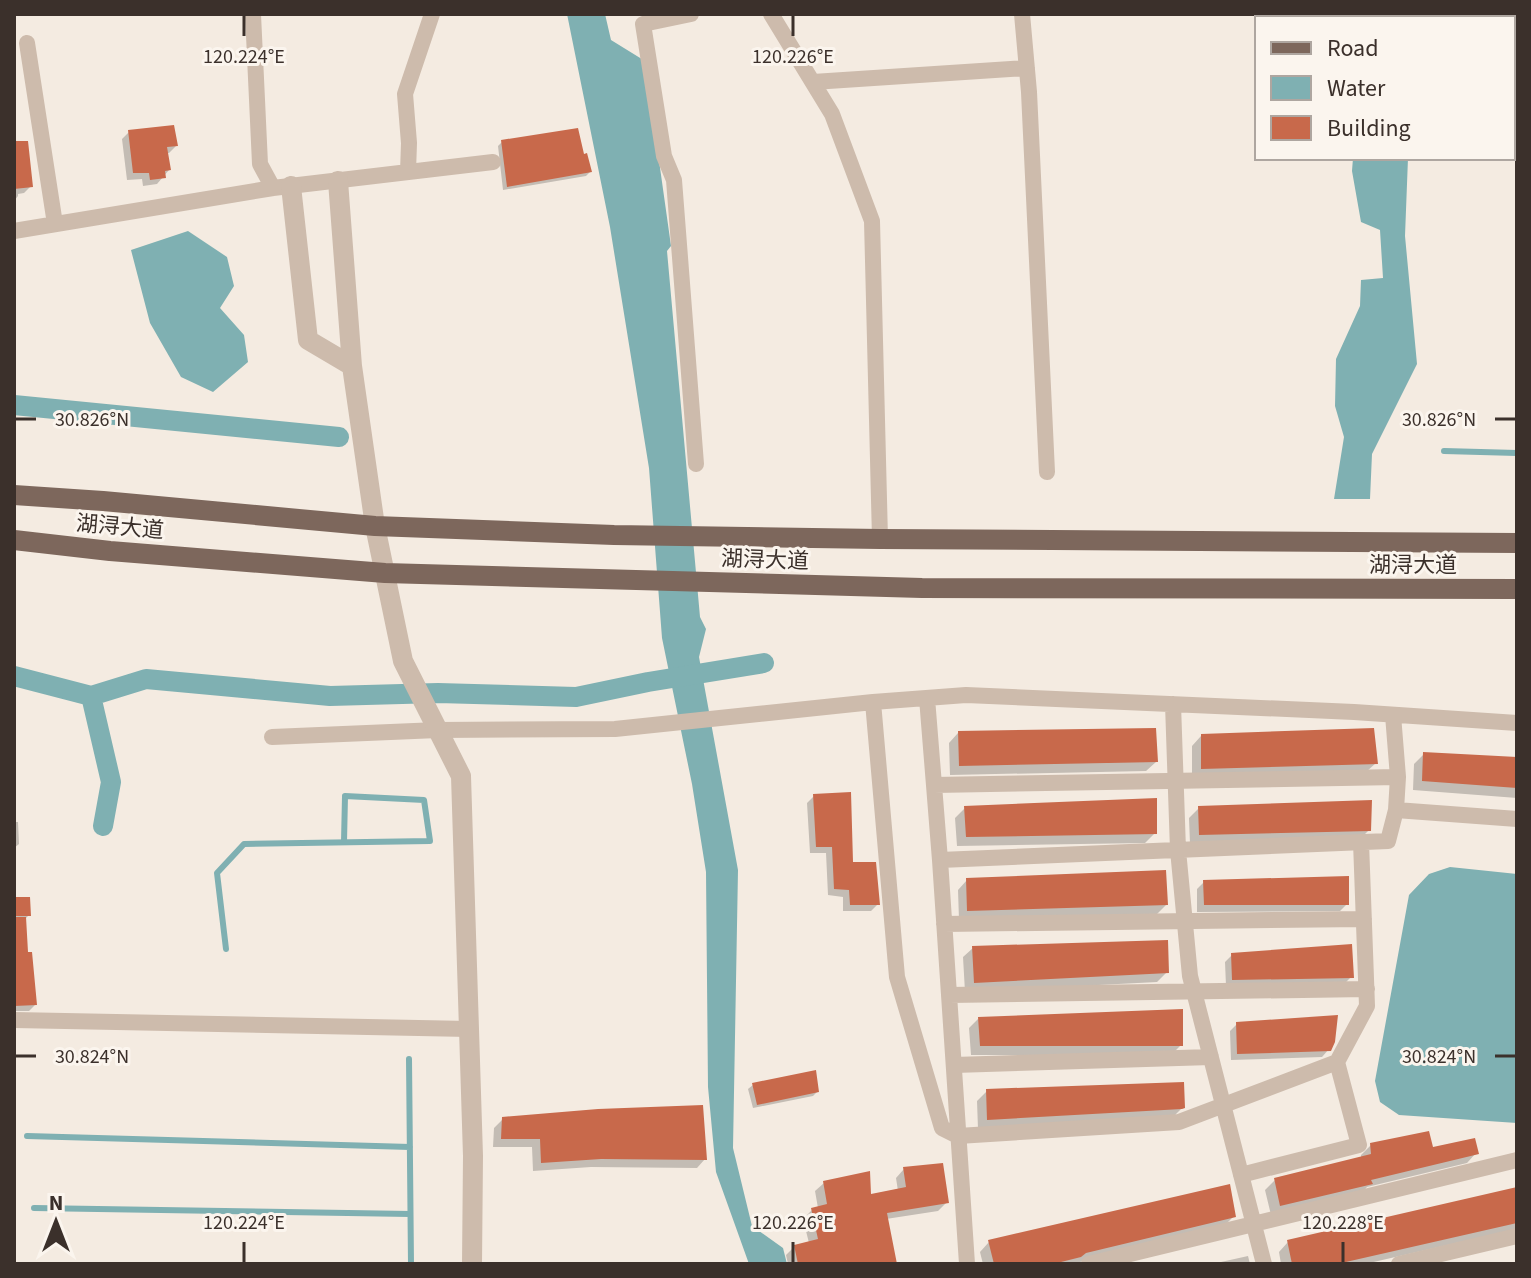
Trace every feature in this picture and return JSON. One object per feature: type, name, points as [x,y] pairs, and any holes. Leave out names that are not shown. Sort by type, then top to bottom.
[{"type":"main road","name":"湖浔大道","points":[[14,495],[375,526],[614,535],[1517,543]]},
{"type":"main road","name":"湖浔大道","points":[[14,540],[110,551],[385,573],[922,588],[1517,589]]},
{"type":"street","points":[[253,14],[260,164],[282,187],[308,340],[352,366]]},
{"type":"street","points":[[408,172],[405,94],[432,14]]},
{"type":"street","points":[[691,14],[643,24],[664,156],[674,180],[696,464]]},
{"type":"street","points":[[771,14],[832,114],[872,221],[880,539]]},
{"type":"street","points":[[1022,14],[1047,472]]},
{"type":"street","points":[[27,43],[55,224]]},
{"type":"street","points":[[813,82],[1027,68]]},
{"type":"street","points":[[14,231],[282,187],[493,162]]},
{"type":"street","points":[[338,181],[352,366],[375,526],[403,661],[461,776],[473,1156],[472,1264]]},
{"type":"street","points":[[272,737],[438,730],[615,729],[966,695],[1517,723]]},
{"type":"street","points":[[927,698],[967,1264]]},
{"type":"street","points":[[873,702],[897,977],[942,1128],[958,1136],[1179,1122],[1337,1062],[1367,1006],[1361,842]]},
{"type":"street","points":[[1173,704],[1178,850],[1190,976],[1264,1264]]},
{"type":"street","points":[[940,860],[1388,841],[1396,810],[1398,777],[1393,715]]},
{"type":"street","points":[[934,785],[1398,777]]},
{"type":"street","points":[[1396,810],[1517,819]]},
{"type":"street","points":[[944,924],[1364,919]]},
{"type":"street","points":[[949,995],[1367,989]]},
{"type":"street","points":[[14,1020],[469,1029]]},
{"type":"street","points":[[954,1065],[1211,1057]]},
{"type":"street","points":[[1241,1175],[1359,1145],[1337,1062]]},
{"type":"street","points":[[1089,1264],[1517,1160]]},
{"type":"street","points":[[1399,1264],[1517,1236]]},
{"type":"water","points":[[567,14],[605,14],[611,40],[645,61],[671,246],[667,251],[700,617],[706,629],[699,657],[738,870],[733,1148],[752,1226],[783,1248],[787,1264],[749,1264],[716,1172],[708,1087],[706,872],[692,784],[662,638],[649,468],[610,227]]},
{"type":"water","points":[[1353,160],[1408,160],[1405,236],[1417,364],[1372,454],[1370,499],[1334,499],[1344,437],[1335,406],[1336,359],[1360,306],[1361,280],[1383,278],[1380,230],[1361,222]]},
{"type":"water","points":[[188,231],[227,257],[234,286],[220,308],[244,335],[248,362],[213,392],[181,377],[150,323],[131,250]]},
{"type":"water","points":[[1450,867],[1517,874],[1517,1123],[1399,1115],[1380,1102],[1375,1081],[1409,895],[1429,874]]},
{"type":"building","points":[[174,125],[178,146],[167,147],[171,170],[165,171],[166,178],[150,180],[149,173],[133,173],[128,130]]},
{"type":"building","points":[[578,128],[592,172],[507,187],[501,140]]},
{"type":"building","points":[[14,141],[28,141],[33,187],[14,189]]},
{"type":"building","points":[[1156,728],[1158,762],[959,766],[958,731]]},
{"type":"building","points":[[1374,728],[1378,764],[1201,769],[1201,734]]},
{"type":"building","points":[[1423,752],[1517,757],[1517,788],[1422,781]]},
{"type":"building","points":[[851,792],[853,862],[876,862],[880,905],[850,905],[849,890],[834,889],[832,847],[816,847],[813,794]]},
{"type":"building","points":[[1157,798],[1157,834],[966,837],[964,806]]},
{"type":"building","points":[[1372,800],[1371,831],[1199,835],[1198,806]]},
{"type":"building","points":[[1166,870],[1168,905],[967,911],[966,878]]},
{"type":"building","points":[[1349,876],[1349,905],[1204,905],[1203,880]]},
{"type":"building","points":[[14,897],[30,897],[31,916],[14,916]]},
{"type":"building","points":[[14,917],[26,917],[37,1005],[14,1006]]},
{"type":"building","points":[[1168,940],[1169,973],[974,983],[972,946]]},
{"type":"building","points":[[1352,944],[1354,978],[1232,980],[1231,953]]},
{"type":"building","points":[[1183,1009],[1183,1046],[980,1046],[978,1017]]},
{"type":"building","points":[[1338,1015],[1331,1051],[1237,1054],[1236,1022]]},
{"type":"building","points":[[816,1070],[819,1092],[757,1105],[752,1083]]},
{"type":"building","points":[[1184,1082],[1185,1108],[1182,1109],[987,1120],[986,1089]]},
{"type":"building","points":[[703,1105],[707,1160],[601,1159],[541,1163],[540,1139],[501,1139],[502,1117]]},
{"type":"building","points":[[1429,1131],[1433,1147],[1475,1138],[1479,1154],[1280,1206],[1274,1178],[1371,1154],[1370,1143]]},
{"type":"building","points":[[943,1163],[949,1203],[887,1213],[897,1264],[798,1264],[794,1245],[818,1239],[811,1208],[827,1204],[823,1181],[870,1171],[871,1194],[906,1187],[903,1167]]},
{"type":"building","points":[[1230,1184],[1236,1217],[1086,1253],[1053,1264],[994,1264],[988,1240]]},
{"type":"building","points":[[1517,1187],[1517,1223],[1337,1264],[1292,1264],[1287,1240]]},
{"type":"waterway","points":[[14,405],[339,437]]},
{"type":"waterway","points":[[1444,451],[1517,453]]},
{"type":"waterway","points":[[91,696],[146,679],[330,696],[438,693],[576,697],[764,663]]},
{"type":"waterway","points":[[14,676],[91,696],[111,782],[103,826]]},
{"type":"waterway","points":[[226,949],[217,873],[244,844],[430,841],[424,800],[345,796],[344,842]]},
{"type":"waterway","points":[[409,1059],[411,1264]]},
{"type":"waterway","points":[[27,1136],[410,1147]]},
{"type":"waterway","points":[[34,1208],[410,1214]]}]
